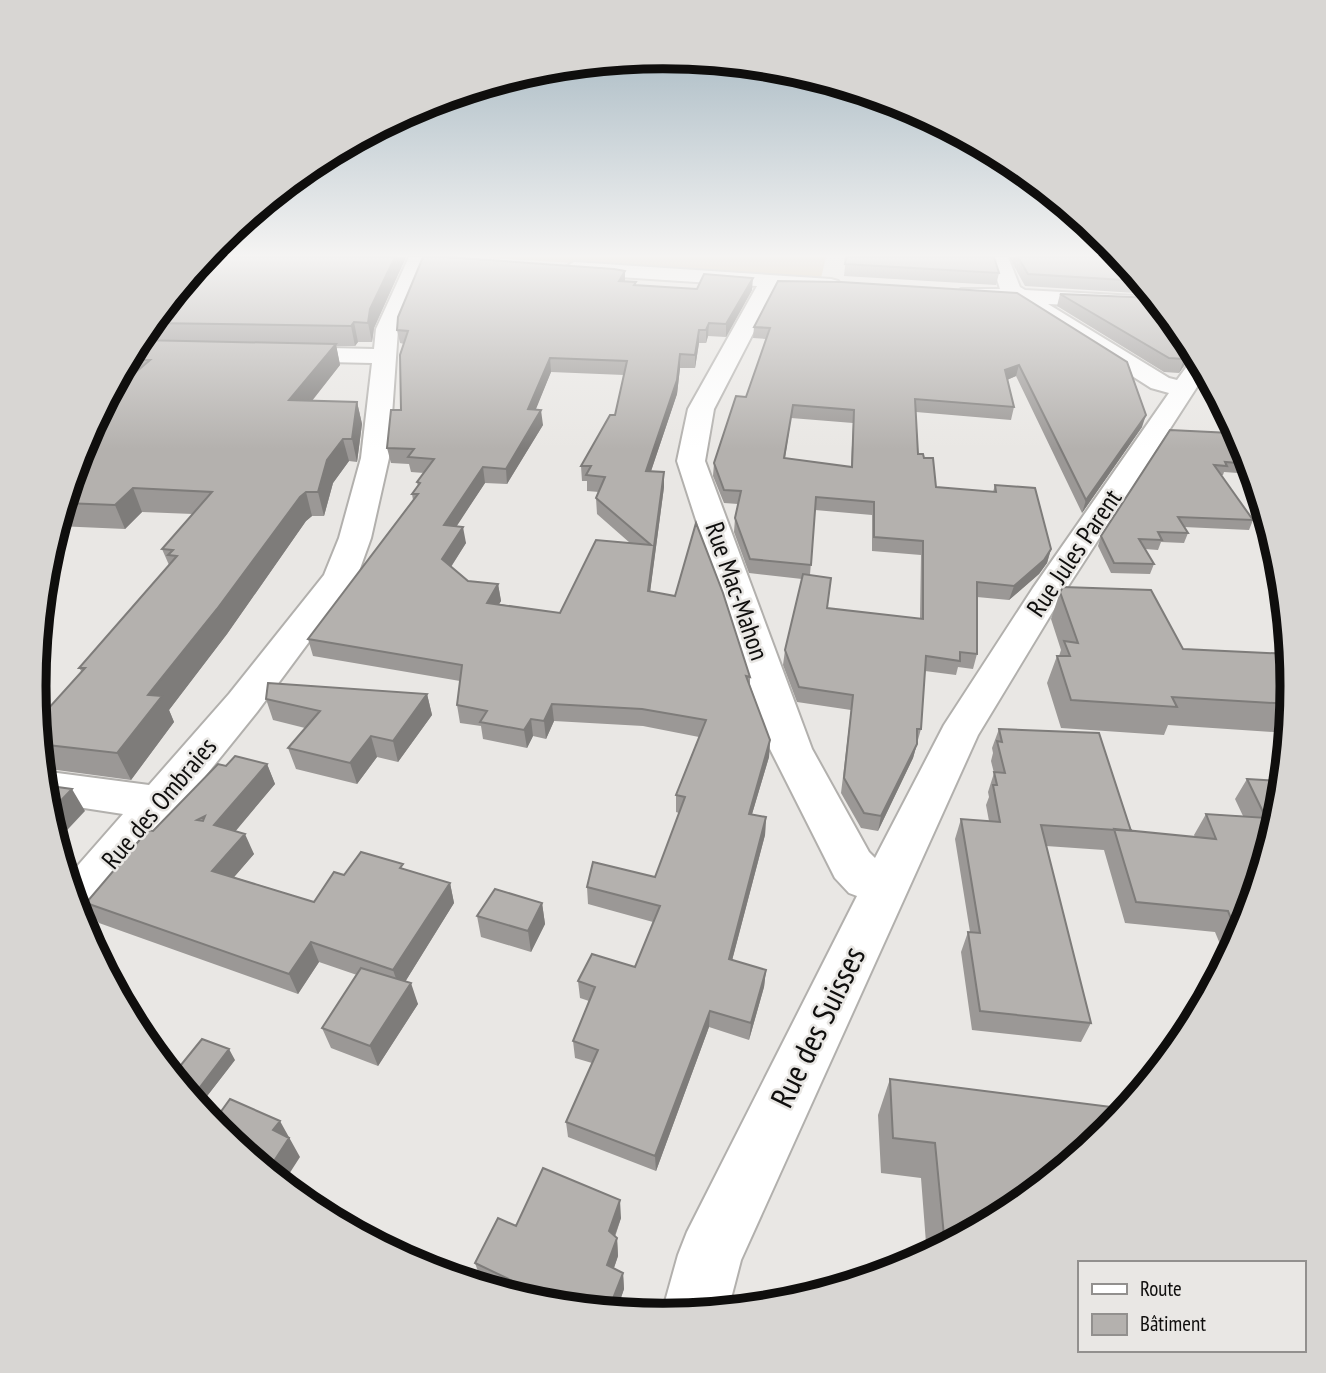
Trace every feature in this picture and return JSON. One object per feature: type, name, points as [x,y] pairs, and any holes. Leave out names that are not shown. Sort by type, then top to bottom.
[{"type":"street","name":"Rue des Ombraies","points":[[82,895],[243,703],[340,577],[355,538],[375,458],[387,329],[391,321]]},
{"type":"street","name":"Rue Mac-Mahon","points":[[748,321],[701,409],[691,461],[791,749],[852,865],[866,879],[884,887]]},
{"type":"street","points":[[1061,321],[1160,383],[1193,376]]},
{"type":"street","points":[[265,354],[385,356]]},
{"type":"street","name":"Rue Jules Parent","points":[[953,746],[1049,588],[1193,376]]},
{"type":"street","name":"Rue des Suisses","points":[[696,1303],[710,1255],[953,746]]},
{"type":"street","points":[[54,788],[159,803]]},
{"type":"building","points":[[166,321],[368,321],[354,322],[351,326],[164,323]]},
{"type":"building","points":[[398,321],[728,321],[726,324],[709,323],[706,330],[699,330],[695,355],[680,354],[677,380],[646,471],[664,472],[648,591],[675,596],[696,523],[723,593],[750,677],[746,676],[770,740],[749,814],[766,817],[729,959],[766,970],[751,1023],[710,1011],[655,1156],[566,1122],[598,1050],[573,1041],[595,987],[578,981],[592,954],[635,967],[660,906],[587,887],[593,862],[655,877],[685,797],[676,795],[706,720],[642,709],[552,704],[544,721],[531,719],[524,730],[480,722],[487,711],[457,705],[462,665],[308,639],[418,494],[412,494],[420,483],[417,482],[434,459],[408,457],[414,449],[387,448],[391,410],[401,410],[400,355],[408,331],[397,330]],"holes":[[[550,358],[627,361],[615,415],[610,415],[581,466],[591,466],[586,475],[605,477],[596,498],[651,545],[596,540],[560,613],[487,603],[498,584],[468,581],[442,559],[463,527],[444,525],[483,467],[506,469],[541,410],[528,409]]]},
{"type":"building","points":[[757,321],[1062,321],[1127,362],[1146,415],[1086,500],[1019,365],[1005,370],[1014,407],[915,399],[918,454],[923,454],[924,458],[933,458],[936,487],[996,492],[995,485],[1035,488],[1051,549],[1044,560],[1014,586],[977,582],[977,654],[960,652],[960,661],[926,656],[921,729],[917,729],[917,744],[881,816],[864,813],[844,778],[853,695],[799,687],[785,650],[803,574],[831,578],[827,608],[923,619],[923,541],[874,537],[874,502],[816,497],[811,565],[750,559],[735,518],[741,491],[724,490],[714,463],[736,396],[746,397],[770,328],[754,327]],"holes":[[[793,405],[854,410],[852,467],[784,458]]]},
{"type":"building","points":[[1106,321],[1160,321],[1185,357],[1169,358]]},
{"type":"building","points":[[152,340],[336,344],[289,400],[357,402],[352,439],[343,439],[327,460],[318,492],[306,492],[300,497],[217,609],[148,695],[162,696],[117,753],[49,745],[47,710],[85,668],[79,668],[177,556],[168,555],[173,550],[162,549],[212,492],[133,488],[115,505],[74,503],[109,413],[127,380],[150,360],[139,360]]},
{"type":"building","points":[[1170,430],[1226,433],[1238,463],[1225,462],[1227,466],[1214,465],[1253,520],[1178,517],[1188,533],[1158,532],[1162,540],[1139,539],[1154,564],[1114,563],[1101,536]]},
{"type":"building","points":[[1063,587],[1151,590],[1183,649],[1279,653],[1280,703],[1172,697],[1177,707],[1071,700],[1057,656],[1070,656],[1064,641],[1078,643],[1060,592]]},
{"type":"building","points":[[268,683],[427,694],[393,741],[371,736],[350,763],[288,748],[320,711],[266,699]]},
{"type":"building","points":[[999,729],[1099,733],[1131,831],[1041,825],[1091,1023],[980,1011],[968,932],[980,933],[961,819],[1000,822],[993,785],[997,785],[994,772],[1005,773],[997,741],[1002,742]]},
{"type":"building","points":[[235,756],[267,764],[214,825],[245,834],[212,871],[314,902],[334,872],[344,875],[361,852],[403,864],[400,868],[450,883],[393,970],[311,942],[289,974],[86,903],[148,830],[153,831],[218,764],[226,766]]},
{"type":"building","points":[[1247,779],[1273,780],[1269,807],[1259,846],[1233,923],[1228,911],[1136,902],[1114,829],[1216,839],[1206,814],[1266,818]]},
{"type":"building","points":[[54,787],[72,789],[57,805]]},
{"type":"building","points":[[495,889],[542,903],[528,931],[477,916]]},
{"type":"building","points":[[361,968],[411,983],[370,1046],[322,1028]]},
{"type":"building","points":[[202,1039],[229,1049],[197,1091],[178,1068]]},
{"type":"building","points":[[890,1079],[1115,1107],[1070,1151],[1039,1176],[1006,1200],[944,1236],[935,1143],[893,1138]]},
{"type":"building","points":[[230,1099],[280,1121],[273,1130],[289,1138],[272,1164],[219,1115]]},
{"type":"building","points":[[543,1168],[620,1200],[609,1231],[617,1238],[607,1265],[623,1273],[612,1302],[518,1286],[519,1284],[475,1263],[498,1218],[516,1226]]}]
